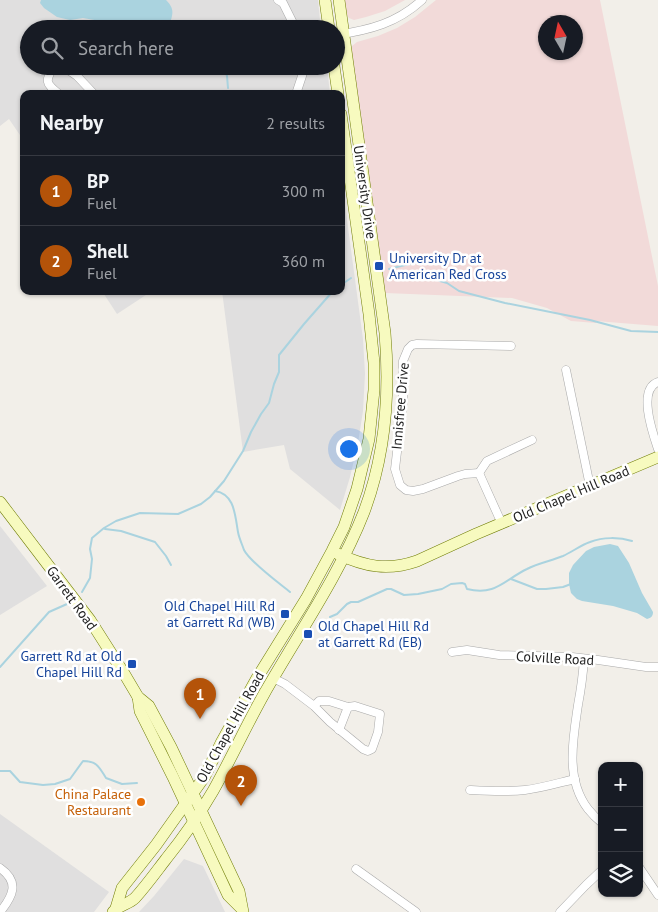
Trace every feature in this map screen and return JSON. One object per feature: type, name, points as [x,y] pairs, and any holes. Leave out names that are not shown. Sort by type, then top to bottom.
[{"type":"main road","points":[[325,0],[328,20]]},
{"type":"main road","name":"University Drive","points":[[339,0],[340,20]]},
{"type":"main road","name":"University Drive","points":[[343,556],[361,518],[372,486],[383,434],[387,384],[385,333],[345,67]]},
{"type":"main road","points":[[335,75],[337,90]]},
{"type":"main road","name":"University Drive","points":[[332,552],[344,527],[362,471],[369,439],[374,390],[372,339],[345,143]]},
{"type":"main road","name":"Old Chapel Hill Road","points":[[115,910],[122,888],[205,776],[257,678],[276,650],[332,552],[365,564],[383,567],[402,566],[658,457]]},
{"type":"main road","name":"Garrett Road","points":[[0,502],[90,620],[138,697],[149,706],[171,747],[238,891],[242,910]]},
{"type":"main road","name":"Old Chapel Hill Road","points":[[115,910],[134,899],[194,822],[228,765],[250,719],[343,556]]},
{"type":"main road","name":"Garrett Road","points":[[138,697],[140,711],[228,895],[242,910]]},
{"type":"street","points":[[278,0],[283,3],[292,20]]},
{"type":"street","points":[[345,33],[371,29],[390,22],[422,0]]},
{"type":"street","points":[[49,75],[48,83],[54,90]]},
{"type":"street","points":[[76,75],[90,90]]},
{"type":"street","points":[[297,90],[302,75]]},
{"type":"street","name":"Innisfree Drive","points":[[479,473],[465,474],[413,491],[406,490],[400,485],[395,469],[403,401],[403,361],[412,345],[417,344],[511,346]]},
{"type":"street","points":[[566,370],[590,486]]},
{"type":"street","points":[[658,382],[654,384],[647,399],[652,431],[658,449]]},
{"type":"street","points":[[502,524],[479,473],[487,461],[532,440]]},
{"type":"street","name":"Colville Road","points":[[452,652],[466,650],[499,655],[584,659],[658,667]]},
{"type":"street","points":[[584,659],[572,742],[572,756],[575,779],[582,799],[588,809],[598,819]]},
{"type":"street","points":[[273,678],[295,691],[363,749],[368,751],[372,749],[376,741],[380,714],[355,706],[348,707],[322,700],[314,706]]},
{"type":"street","points":[[339,730],[348,707]]},
{"type":"street","points":[[470,790],[508,792],[541,788],[575,779]]},
{"type":"street","points":[[0,868],[6,872],[11,880],[12,891],[10,899],[0,912]]},
{"type":"street","points":[[356,869],[406,909],[416,912]]},
{"type":"street","points":[[643,873],[658,895]]},
{"type":"street","points":[[560,912],[598,874]]},
{"type":"shaded area","points":[[0,0],[318,0],[320,20],[20,20],[20,75],[328,75],[330,90],[20,90],[20,135],[9,119],[0,126]]},
{"type":"shaded area","points":[[344,0],[405,0],[385,11],[354,20],[347,15]]},
{"type":"shaded area","points":[[436,0],[600,0],[658,286],[658,326],[571,321],[547,308],[512,298],[385,293],[351,50],[352,46],[357,42],[397,28],[415,17]]},
{"type":"shaded area","points":[[345,205],[363,339],[365,374],[363,411],[358,443],[340,510],[290,469],[284,445],[243,452],[223,295],[345,295]]},
{"type":"shaded area","points":[[105,295],[146,295],[117,314]]},
{"type":"shaded area","points":[[0,526],[47,586],[0,615]]},
{"type":"shaded area","points":[[0,814],[109,892],[94,912],[0,912]]},
{"type":"shaded area","points":[[184,859],[203,866],[225,912],[139,912],[154,896]]},
{"type":"water","points":[[41,0],[166,0],[171,7],[172,14],[171,20],[94,20],[83,18],[70,20],[57,17],[40,3]]},
{"type":"water","points":[[610,544],[618,546],[629,563],[642,593],[653,612],[650,618],[647,619],[637,613],[613,606],[582,601],[571,593],[569,573],[573,565],[586,551],[594,547]]},
{"type":"waterway","points":[[227,75],[228,88]]},
{"type":"waterway","points":[[389,269],[413,263]]},
{"type":"waterway","points":[[434,277],[459,291],[505,303],[590,320],[631,331],[658,332]]},
{"type":"waterway","points":[[345,282],[351,278]]},
{"type":"waterway","points":[[82,592],[90,578],[92,538],[104,528],[116,521],[140,513],[178,514],[201,504],[224,481],[269,403],[279,372],[279,355],[329,295]]},
{"type":"waterway","points":[[215,491],[227,496],[230,501],[235,513],[239,536],[247,555],[290,592]]},
{"type":"waterway","points":[[105,529],[121,531],[155,542],[171,565]]},
{"type":"waterway","points":[[330,617],[337,614],[351,602],[358,602],[387,589],[404,595],[418,594],[442,589],[451,584],[462,583],[465,584],[467,589],[477,591],[493,589],[531,567],[563,556],[590,542],[611,538],[632,541]]},
{"type":"waterway","points":[[511,579],[537,589],[563,587],[571,584]]},
{"type":"waterway","points":[[0,667],[49,612],[67,604]]},
{"type":"waterway","points":[[0,771],[10,771],[20,782],[43,785],[55,784],[70,779],[83,761],[88,761],[97,765],[106,778],[122,784],[137,783]]},
{"type":"place","name":"University Dr at American Red Cross","points":[[379,266]]},
{"type":"place","name":"Old Chapel Hill Rd at Garrett Rd (WB)","points":[[285,614]]},
{"type":"place","name":"Old Chapel Hill Rd at Garrett Rd (EB)","points":[[308,634]]},
{"type":"place","name":"Garrett Rd at Old Chapel Hill Rd","points":[[132,664]]},
{"type":"place","name":"BP","points":[[200,719]]},
{"type":"place","name":"China Palace Restaurant","points":[[141,802]]},
{"type":"place","name":"Shell","points":[[241,806]]}]
